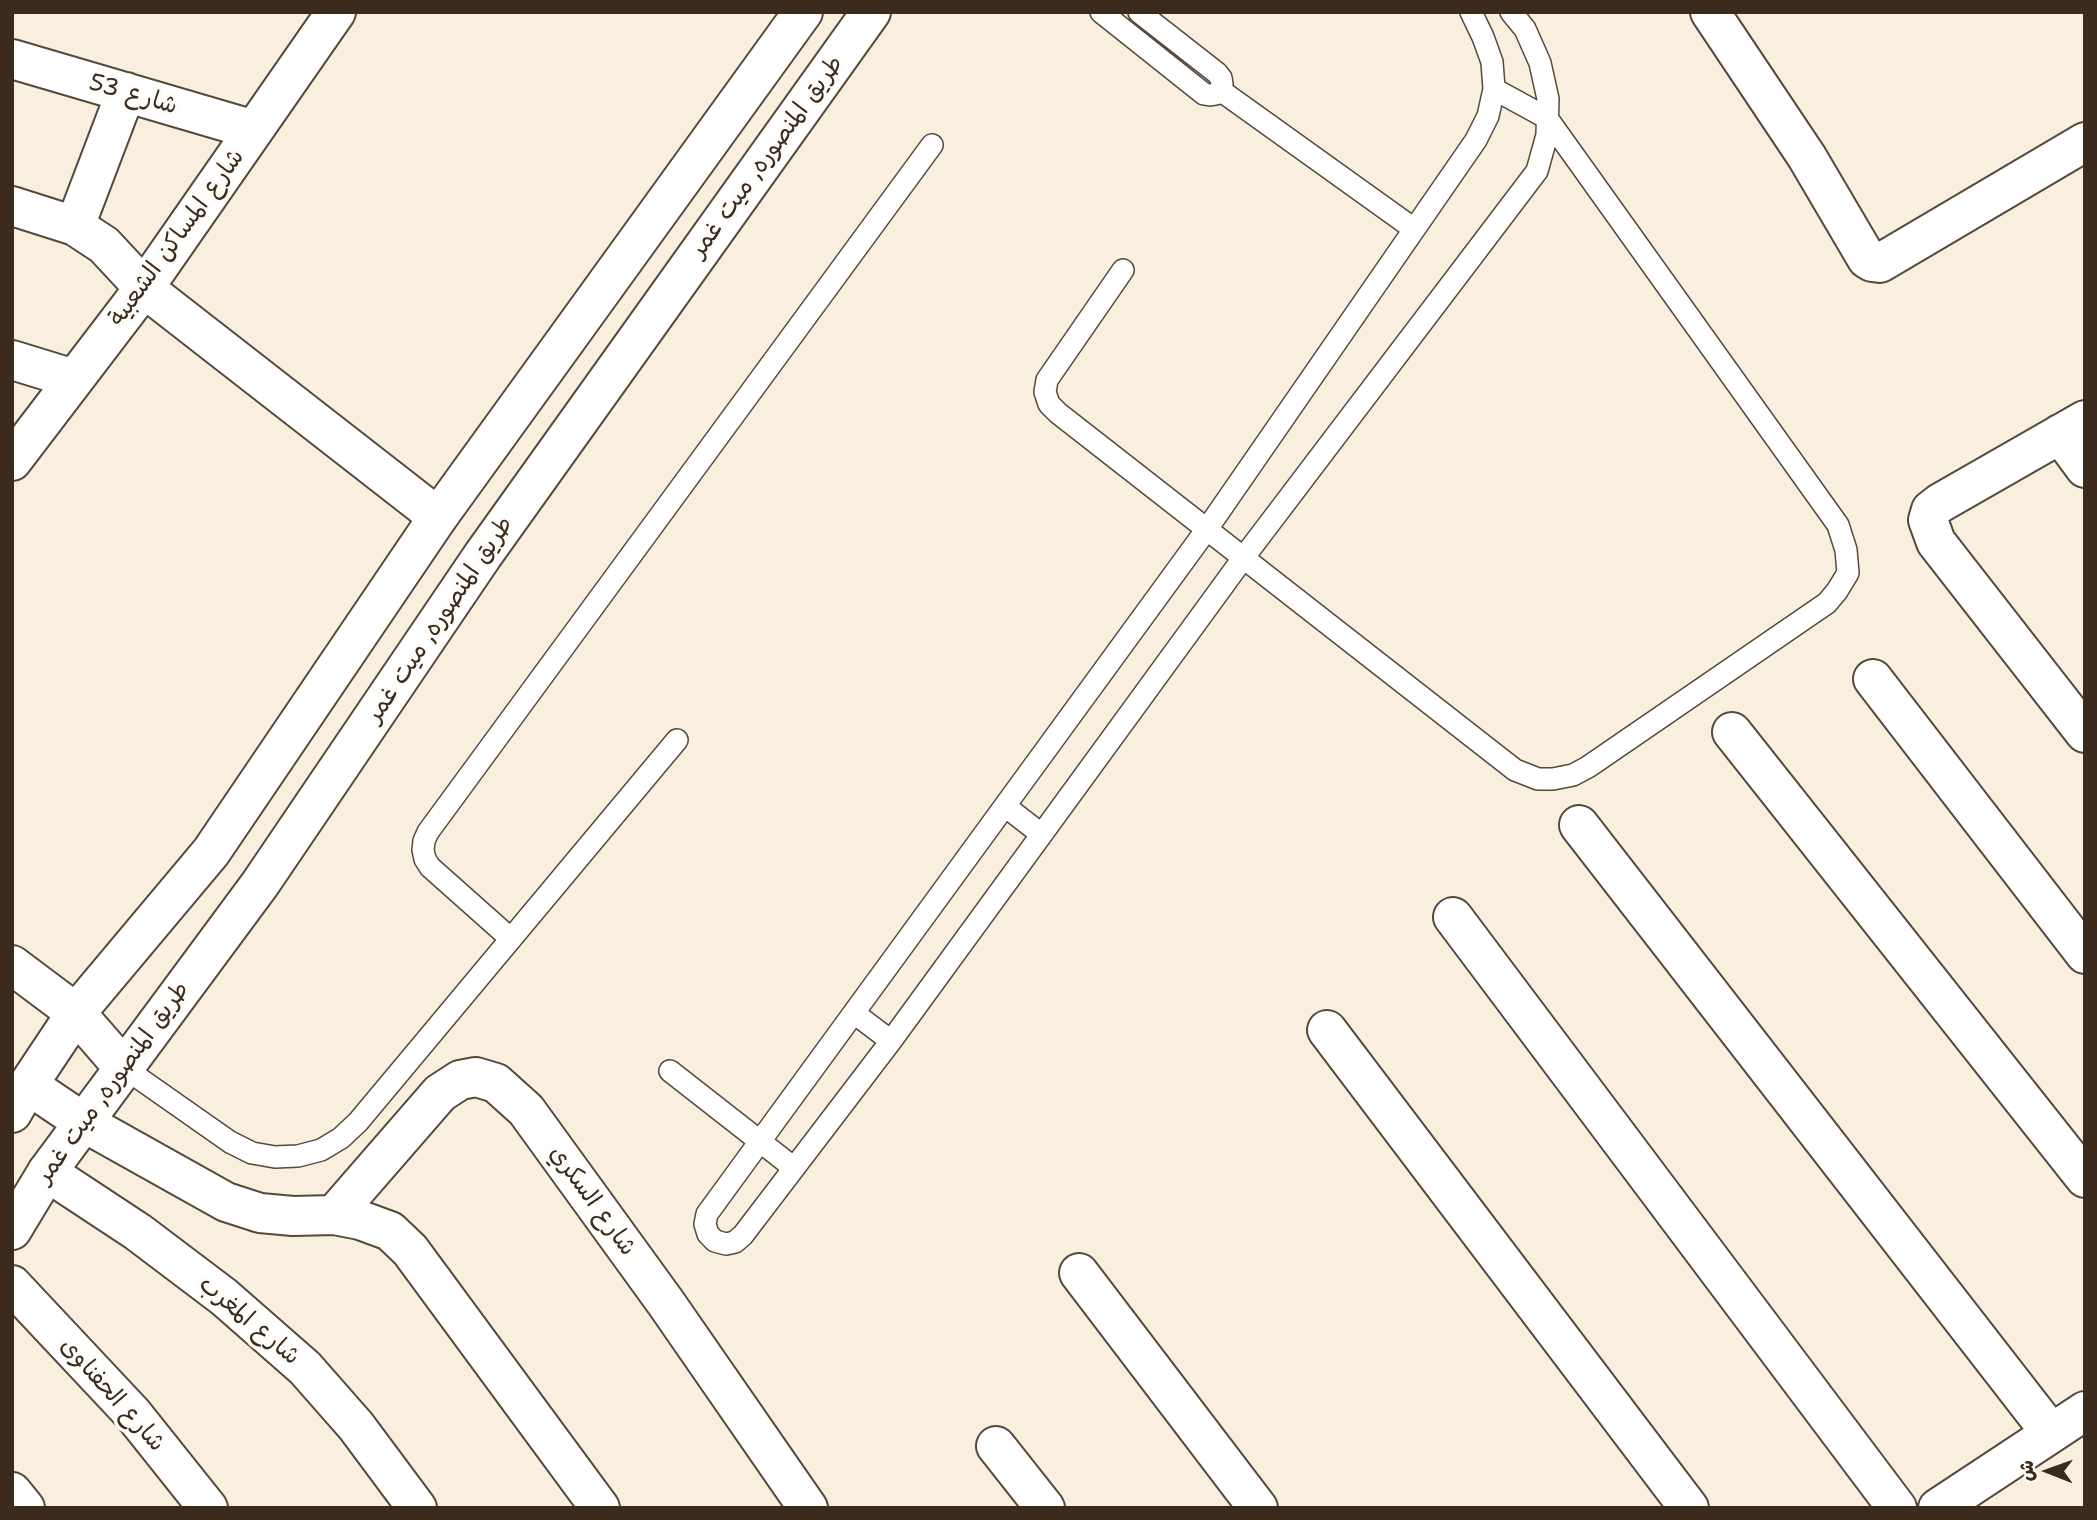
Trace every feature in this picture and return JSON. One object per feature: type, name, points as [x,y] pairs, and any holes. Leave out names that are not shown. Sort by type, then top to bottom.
[{"type":"street","name":"شارع المساكن الشعبية","points":[[12,461],[144,288],[337,12]]},
{"type":"street","points":[[600,1508],[410,1250],[390,1231],[360,1220],[334,1215],[293,1216],[260,1213],[226,1202],[83,1122],[20,1099],[76,1013],[211,852],[438,517],[803,12]]},
{"type":"street","name":"طريق المنصوره, ميت غمر","points":[[12,1230],[47,1172],[260,884],[483,555],[871,12]]},
{"type":"street","points":[[1710,12],[1807,157],[1867,259],[1872,262],[1880,263],[2085,142]]},
{"type":"street","name":"شارع 53","points":[[12,59],[254,130]]},
{"type":"street","points":[[75,226],[126,92]]},
{"type":"street","points":[[12,206],[75,226],[104,245],[144,288],[438,517]]},
{"type":"street","points":[[12,359],[74,379]]},
{"type":"street","points":[[2085,468],[2072,427],[1940,503],[1931,510],[1928,520],[1936,542],[2085,733]]},
{"type":"street","points":[[1873,679],[2085,954]]},
{"type":"street","points":[[1732,732],[2085,1178]]},
{"type":"street","points":[[1579,825],[2051,1433]]},
{"type":"street","points":[[1452,917],[1897,1508]]},
{"type":"street","points":[[12,965],[76,1013],[123,1067]]},
{"type":"street","points":[[1327,1030],[1689,1508]]},
{"type":"street","name":"شارع السكري","points":[[334,1215],[440,1093],[460,1080],[475,1077],[496,1083],[526,1111],[558,1154],[666,1303],[808,1508]]},
{"type":"street","name":"شارع المغرب","points":[[47,1172],[138,1232],[203,1280],[305,1368],[356,1426],[417,1508]]},
{"type":"street","points":[[1079,1273],[1258,1508]]},
{"type":"street","name":"شارع الحفناوى","points":[[12,1285],[134,1414],[208,1508]]},
{"type":"street","points":[[1938,1508],[2085,1411]]},
{"type":"street","points":[[996,1446],[1045,1508]]},
{"type":"street","points":[[12,1493],[25,1508]]},
{"type":"lane","points":[[1101,12],[1204,94],[1216,94],[1223,84],[1217,73],[1139,12]]},
{"type":"lane","points":[[1471,12],[1492,62],[1493,89],[1488,116],[1476,140],[1207,529],[707,1214],[705,1224],[708,1234],[715,1241],[726,1244],[735,1242],[794,1168],[891,1041],[1244,557],[1537,171],[1547,135],[1548,99],[1540,62],[1525,29],[1511,12]]},
{"type":"lane","points":[[1124,270],[1047,380],[1045,392],[1049,404],[1515,770],[1538,779],[1573,775],[1827,603],[1848,573],[1846,550],[1838,525],[1547,118],[1493,89]]},
{"type":"lane","points":[[1220,90],[1414,229]]},
{"type":"lane","points":[[511,939],[430,867],[423,850],[428,832],[932,145]]},
{"type":"lane","points":[[123,1067],[230,1142],[252,1153],[275,1157],[298,1156],[321,1150],[341,1138],[358,1122],[677,740]]},
{"type":"lane","points":[[1005,806],[1041,834]]},
{"type":"lane","points":[[854,1013],[891,1041]]},
{"type":"lane","points":[[670,1071],[794,1168]]}]
